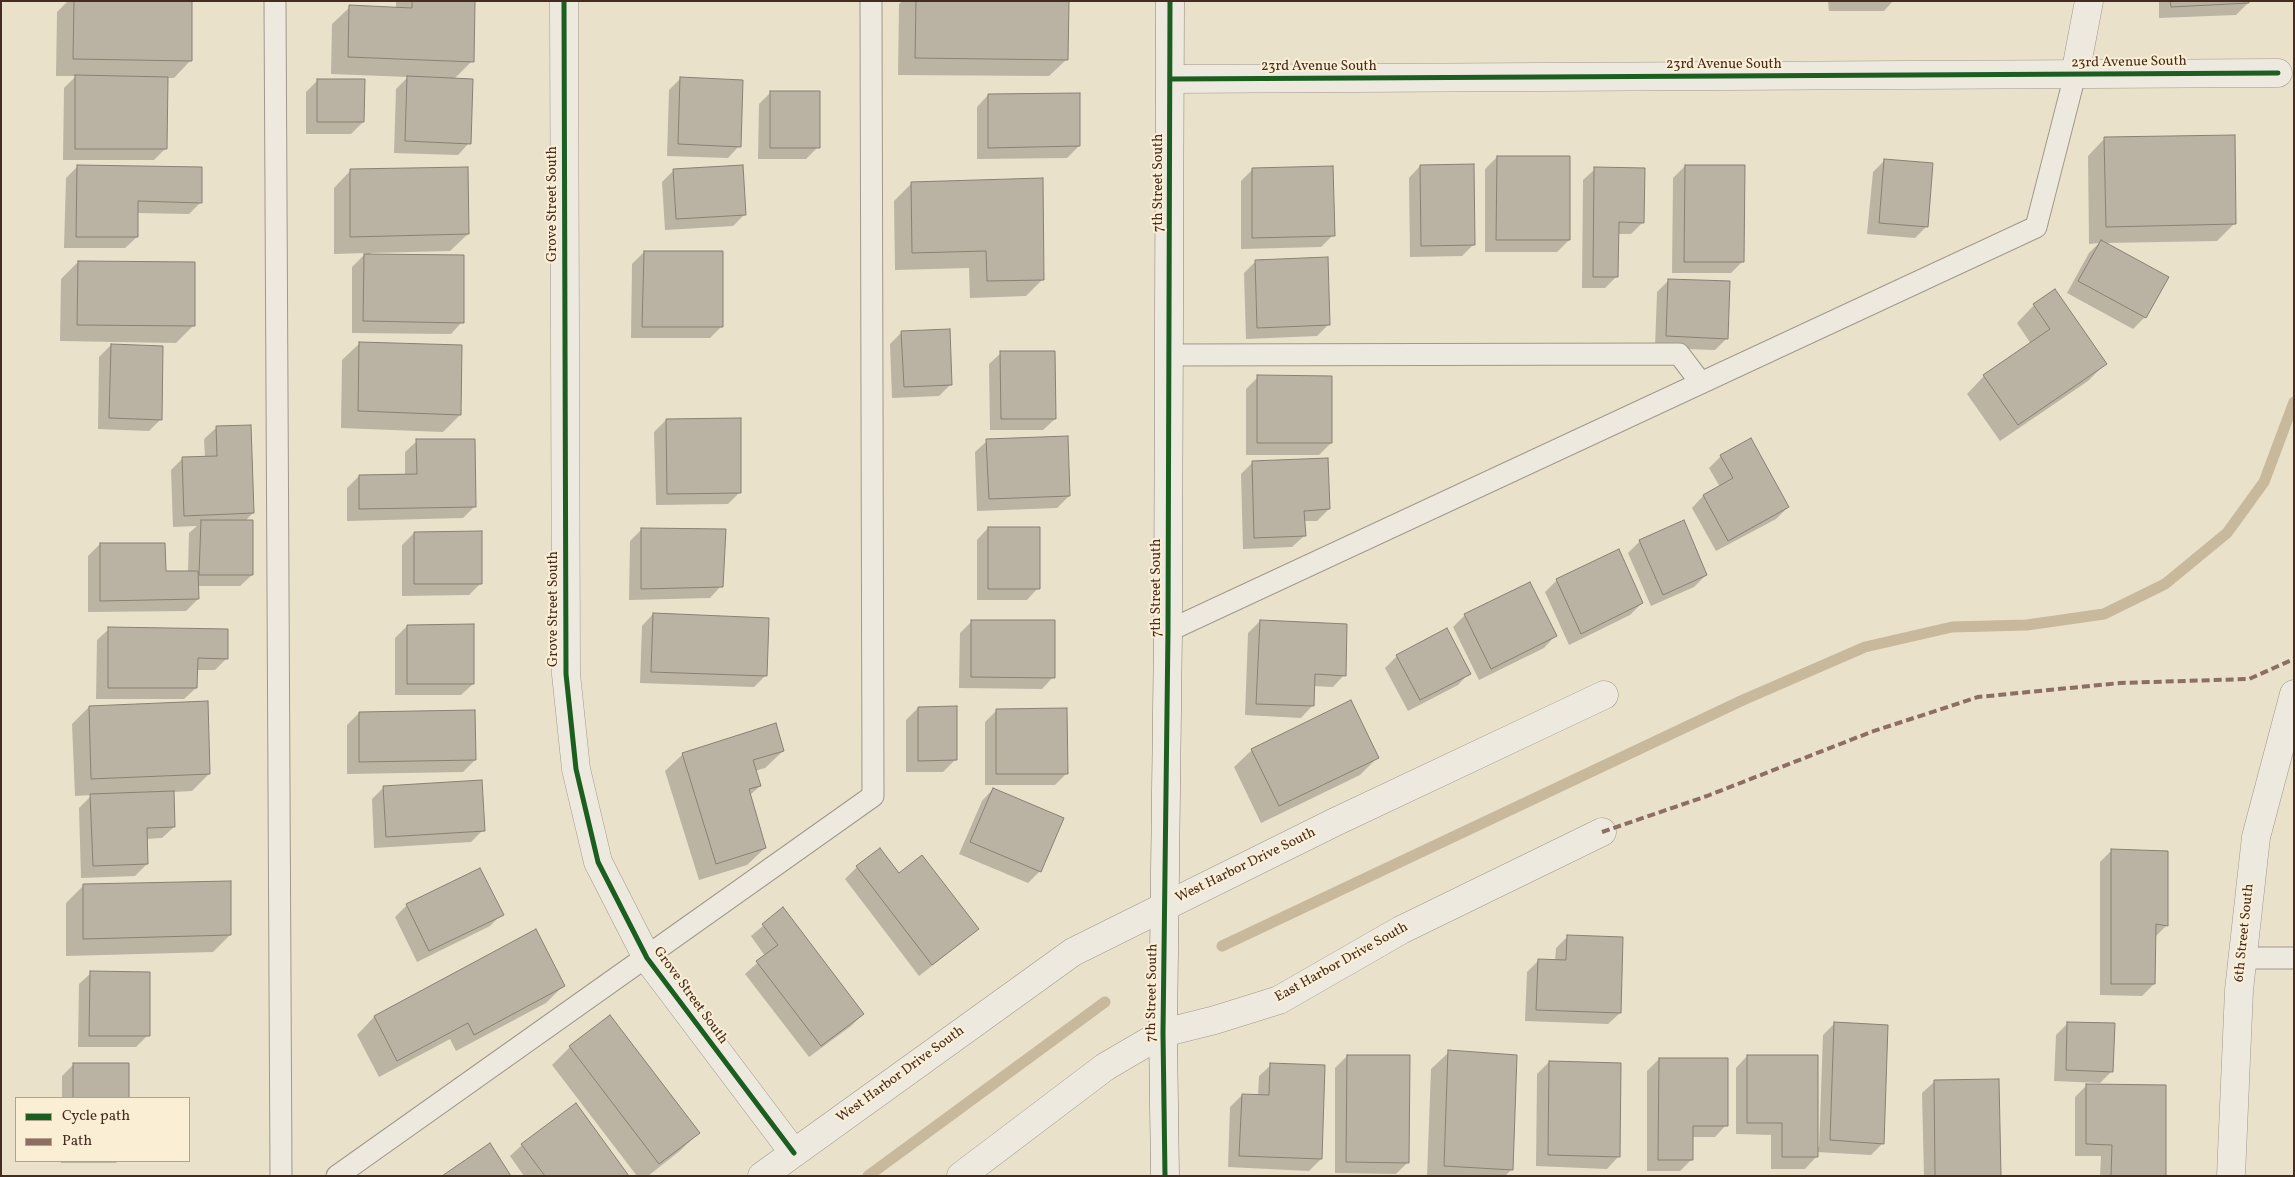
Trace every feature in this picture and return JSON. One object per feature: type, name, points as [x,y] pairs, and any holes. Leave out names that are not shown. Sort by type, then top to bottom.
[{"type":"street","name":"Grove Street South","points":[[564,1],[566,674],[576,769],[598,862],[646,958],[794,1153]]},
{"type":"street","name":"7th Street South","points":[[1165,1176],[1163,1033],[1168,631],[1170,1]]},
{"type":"street","points":[[2076,75],[2089,1]]},
{"type":"street","name":"23rd Avenue South","points":[[1171,79],[2278,73]]},
{"type":"street","name":"6th Street South","points":[[2231,1176],[2239,990],[2256,838],[2294,694]]},
{"type":"street","name":"West Harbor Drive South","points":[[762,1176],[1073,952],[1335,822],[1604,695]]},
{"type":"street","name":"East Harbor Drive South","points":[[961,1176],[1105,1067],[1163,1033],[1215,1020],[1279,1000],[1401,930],[1602,832]]},
{"type":"lane","points":[[275,1],[280,1176]]},
{"type":"lane","points":[[337,1176],[873,796],[871,1]]},
{"type":"lane","points":[[1168,631],[2036,227],[2076,75]]},
{"type":"lane","points":[[1169,355],[1679,354],[1701,383]]},
{"type":"lane","points":[[2242,958],[2294,958]]},
{"type":"building","points":[[74,1],[192,1],[192,61],[73,59]]},
{"type":"building","points":[[412,1],[475,1],[474,62],[348,57],[349,5],[412,8]]},
{"type":"building","points":[[916,1],[1069,1],[1068,60],[915,58]]},
{"type":"building","points":[[2170,1],[2249,1],[2249,3],[2171,7]]},
{"type":"building","points":[[75,75],[168,77],[167,149],[75,149]]},
{"type":"building","points":[[407,76],[473,79],[471,144],[405,141]]},
{"type":"building","points":[[680,77],[743,80],[741,147],[678,144]]},
{"type":"building","points":[[317,79],[365,79],[364,122],[317,122]]},
{"type":"building","points":[[770,91],[820,91],[820,148],[770,148]]},
{"type":"building","points":[[1080,93],[1080,146],[988,148],[988,94]]},
{"type":"building","points":[[2235,135],[2236,224],[2106,227],[2104,137]]},
{"type":"building","points":[[1497,156],[1570,156],[1570,240],[1496,240]]},
{"type":"building","points":[[1884,159],[1933,163],[1928,227],[1879,223]]},
{"type":"building","points":[[1474,164],[1475,245],[1421,246],[1420,165]]},
{"type":"building","points":[[77,165],[202,167],[202,203],[138,201],[138,237],[76,237]]},
{"type":"building","points":[[743,165],[746,215],[676,219],[673,169]]},
{"type":"building","points":[[1685,165],[1745,165],[1744,262],[1684,262]]},
{"type":"building","points":[[1333,166],[1335,236],[1252,238],[1252,168]]},
{"type":"building","points":[[468,167],[469,234],[350,237],[350,169]]},
{"type":"building","points":[[1594,167],[1645,168],[1644,223],[1619,222],[1618,277],[1593,277]]},
{"type":"building","points":[[1043,178],[1044,280],[987,281],[986,251],[912,253],[911,182]]},
{"type":"building","points":[[2101,240],[2169,277],[2146,318],[2078,281]]},
{"type":"building","points":[[644,251],[723,251],[723,327],[642,327]]},
{"type":"building","points":[[364,254],[464,255],[464,323],[363,321]]},
{"type":"building","points":[[1328,257],[1330,325],[1257,328],[1255,260]]},
{"type":"building","points":[[78,261],[195,262],[195,326],[77,325]]},
{"type":"building","points":[[1668,279],[1730,281],[1728,339],[1666,336]]},
{"type":"building","points":[[2055,289],[2107,364],[2018,425],[1983,375],[2050,329],[2033,304]]},
{"type":"building","points":[[950,329],[952,385],[904,387],[901,331]]},
{"type":"building","points":[[359,342],[462,345],[461,415],[358,411]]},
{"type":"building","points":[[111,344],[163,346],[162,420],[109,418]]},
{"type":"building","points":[[1000,351],[1055,351],[1056,419],[1001,419]]},
{"type":"building","points":[[1257,375],[1332,376],[1332,443],[1257,443]]},
{"type":"building","points":[[741,418],[741,493],[667,494],[666,419]]},
{"type":"building","points":[[251,425],[254,513],[184,516],[182,457],[217,456],[216,426]]},
{"type":"building","points":[[1068,436],[1070,496],[989,499],[986,439]]},
{"type":"building","points":[[1751,438],[1789,507],[1728,541],[1703,495],[1733,478],[1720,455]]},
{"type":"building","points":[[416,439],[475,439],[476,507],[359,509],[359,475],[417,474]]},
{"type":"building","points":[[1328,458],[1330,509],[1304,511],[1306,536],[1254,538],[1252,461]]},
{"type":"building","points":[[201,520],[253,520],[253,575],[199,575]]},
{"type":"building","points":[[1684,520],[1707,575],[1663,595],[1639,540]]},
{"type":"building","points":[[988,527],[1040,527],[1040,589],[988,589]]},
{"type":"building","points":[[641,528],[726,529],[723,587],[641,589]]},
{"type":"building","points":[[482,531],[482,584],[414,584],[414,532]]},
{"type":"building","points":[[100,543],[165,543],[166,571],[198,571],[199,599],[100,601]]},
{"type":"building","points":[[1619,549],[1643,603],[1581,634],[1556,579]]},
{"type":"building","points":[[1530,582],[1557,636],[1491,669],[1464,614]]},
{"type":"building","points":[[653,613],[769,618],[767,676],[651,672]]},
{"type":"building","points":[[971,620],[1055,620],[1055,678],[971,677]]},
{"type":"building","points":[[1260,620],[1347,624],[1346,676],[1315,674],[1314,706],[1256,704]]},
{"type":"building","points":[[474,624],[474,684],[407,684],[407,625]]},
{"type":"building","points":[[108,627],[228,629],[228,659],[198,658],[197,688],[108,688]]},
{"type":"building","points":[[1447,628],[1471,674],[1420,700],[1396,655]]},
{"type":"building","points":[[1351,700],[1379,758],[1279,806],[1251,749]]},
{"type":"building","points":[[208,701],[210,774],[91,779],[89,706]]},
{"type":"building","points":[[957,706],[957,760],[918,761],[918,707]]},
{"type":"building","points":[[1067,708],[1068,774],[996,774],[996,709]]},
{"type":"building","points":[[475,710],[476,760],[359,762],[359,712]]},
{"type":"building","points":[[776,723],[784,751],[753,760],[761,786],[749,789],[766,848],[716,864],[682,753]]},
{"type":"building","points":[[482,780],[485,831],[386,837],[383,786]]},
{"type":"building","points":[[993,788],[1064,818],[1041,872],[970,842]]},
{"type":"building","points":[[174,791],[175,827],[147,828],[148,864],[93,866],[90,794]]},
{"type":"building","points":[[880,848],[899,873],[922,855],[979,929],[932,965],[856,866]]},
{"type":"building","points":[[2111,849],[2168,851],[2168,926],[2156,924],[2155,984],[2111,984]]},
{"type":"building","points":[[480,868],[504,915],[429,951],[406,904]]},
{"type":"building","points":[[231,881],[231,935],[83,939],[83,884]]},
{"type":"building","points":[[783,907],[864,1014],[821,1046],[756,961],[778,945],[762,924]]},
{"type":"building","points":[[536,929],[565,986],[474,1035],[468,1023],[397,1061],[374,1016]]},
{"type":"building","points":[[1567,935],[1623,937],[1621,1013],[1536,1010],[1538,959],[1566,960]]},
{"type":"building","points":[[90,971],[150,972],[150,1036],[89,1036]]},
{"type":"building","points":[[610,1015],[700,1133],[659,1164],[569,1046]]},
{"type":"building","points":[[1834,1022],[1888,1025],[1884,1144],[1830,1140]]},
{"type":"building","points":[[2067,1022],[2115,1023],[2113,1072],[2066,1070]]},
{"type":"building","points":[[1448,1050],[1517,1055],[1513,1170],[1444,1166]]},
{"type":"building","points":[[1347,1055],[1410,1055],[1409,1163],[1346,1162]]},
{"type":"building","points":[[1747,1055],[1818,1055],[1818,1157],[1782,1157],[1782,1123],[1747,1123]]},
{"type":"building","points":[[1659,1058],[1728,1058],[1728,1126],[1693,1126],[1693,1160],[1658,1160]]},
{"type":"building","points":[[1549,1061],[1621,1063],[1620,1157],[1548,1155]]},
{"type":"building","points":[[73,1063],[129,1063],[129,1097],[73,1097]]},
{"type":"building","points":[[1270,1063],[1325,1065],[1322,1159],[1239,1156],[1242,1094],[1269,1095]]},
{"type":"building","points":[[1999,1079],[2001,1176],[1935,1176],[1934,1080]]},
{"type":"building","points":[[2086,1084],[2166,1085],[2166,1176],[2111,1176],[2112,1145],[2086,1144]]},
{"type":"building","points":[[576,1103],[629,1176],[545,1176],[521,1144]]},
{"type":"building","points":[[490,1143],[511,1176],[442,1176]]},
{"type":"waterway","points":[[1222,946],[1743,700],[1865,647],[1952,627],[2027,625],[2104,614],[2165,584],[2227,533],[2264,482],[2294,402]]},
{"type":"waterway","points":[[868,1176],[1105,1002]]},
{"type":"marked path","points":[[1602,832],[1707,796],[1871,732],[1978,697],[2120,683],[2249,679],[2294,659]]},
{"type":"cycle path","points":[[564,1],[566,674],[576,769],[598,862],[647,958],[794,1153]]},
{"type":"cycle path","points":[[1165,1176],[1163,1033],[1168,631],[1170,1]]},
{"type":"cycle path","points":[[1171,79],[2278,73]]}]
